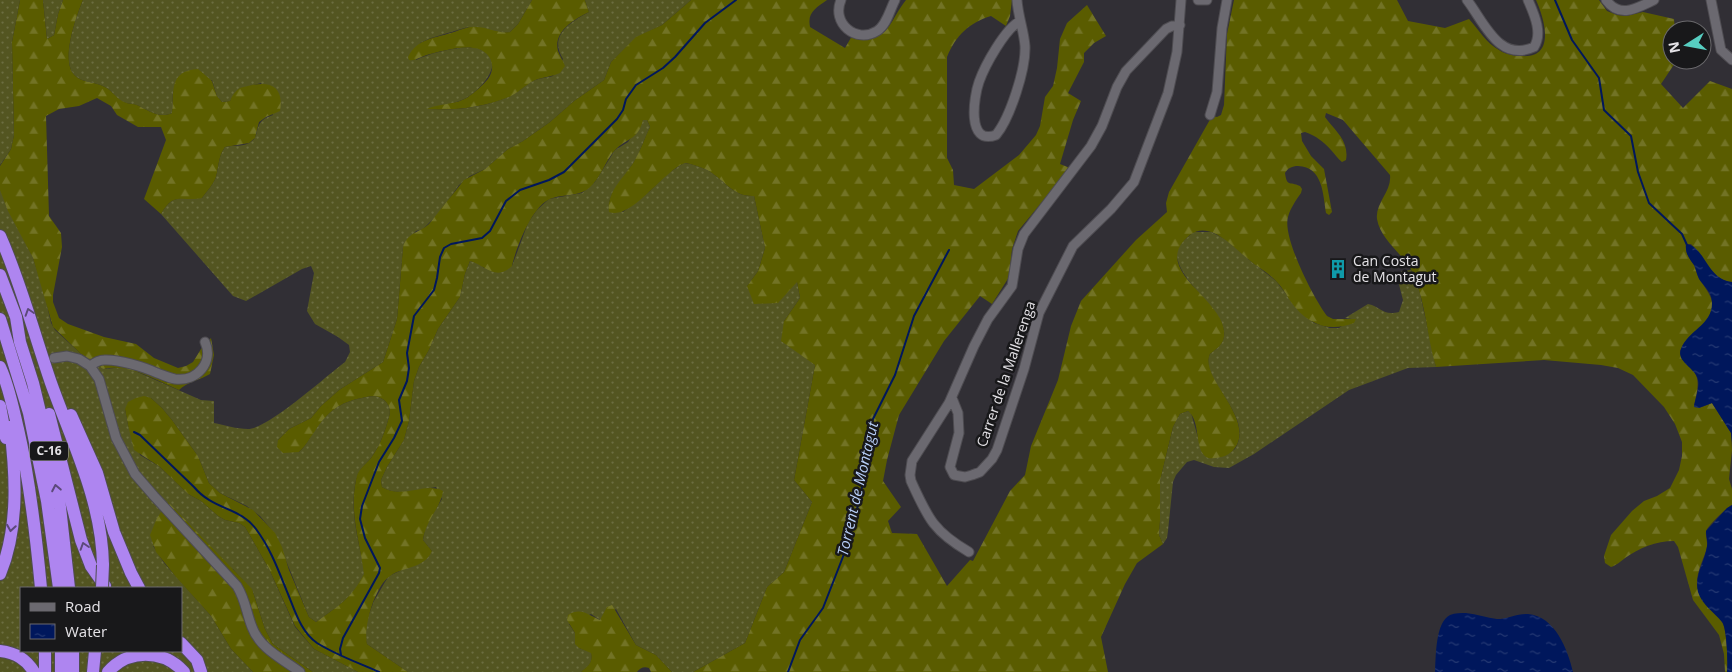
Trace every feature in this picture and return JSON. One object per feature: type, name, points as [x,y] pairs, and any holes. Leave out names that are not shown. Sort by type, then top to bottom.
[{"type":"highway","points":[[0,236],[97,473],[114,532],[139,587]]},
{"type":"highway","name":"C-16","points":[[0,275],[16,317],[20,342],[33,383],[47,441],[60,507],[69,587]]},
{"type":"highway","points":[[16,317],[29,345],[49,412],[84,548],[91,566],[106,587]]},
{"type":"highway","name":"C-16","points":[[0,318],[28,413],[47,501],[59,587]]},
{"type":"highway","points":[[49,358],[51,381],[91,493],[100,530],[103,565],[102,587]]},
{"type":"highway","points":[[0,367],[6,379],[24,458],[41,587]]},
{"type":"highway","points":[[0,376],[10,426],[15,482],[12,527],[0,574]]},
{"type":"highway","points":[[0,406],[15,482]]},
{"type":"highway","points":[[182,644],[197,660],[200,672]]},
{"type":"highway","points":[[0,652],[12,653],[22,658],[34,672]]},
{"type":"highway","points":[[45,652],[45,672]]},
{"type":"highway","points":[[61,652],[61,672]]},
{"type":"highway","points":[[73,652],[73,672]]},
{"type":"highway","points":[[93,672],[95,652]]},
{"type":"highway","points":[[181,652],[200,672]]},
{"type":"highway","points":[[108,672],[122,661],[140,654],[156,655],[167,659],[184,672]]},
{"type":"street","points":[[841,0],[838,11],[841,22],[853,32],[864,34],[880,30],[896,0]]},
{"type":"street","points":[[1017,0],[1025,47],[1017,87],[1007,117],[999,131],[992,136],[984,136],[980,134],[975,124],[976,92],[987,64],[1010,29],[1020,21]]},
{"type":"street","name":"Carrer de la Mallerenga","points":[[952,398],[958,413],[960,433],[950,467],[954,475],[965,478],[980,472],[997,450],[1024,369],[1039,313],[1073,246],[1111,209],[1134,182],[1168,93],[1177,52],[1181,0]]},
{"type":"street","points":[[1198,0],[1207,0]]},
{"type":"street","points":[[1210,115],[1218,92],[1222,28],[1228,0]]},
{"type":"street","points":[[1467,0],[1498,43],[1514,50],[1534,47],[1538,37],[1537,25],[1528,0]]},
{"type":"street","points":[[1606,0],[1615,9],[1625,11],[1654,0]]},
{"type":"street","points":[[1711,0],[1721,50],[1732,60]]},
{"type":"street","points":[[969,552],[949,540],[935,527],[911,481],[912,462],[952,398],[974,346],[988,319],[1012,286],[1018,249],[1024,234],[1091,146],[1102,126],[1117,87],[1126,71],[1166,29],[1180,25]]},
{"type":"street","points":[[90,366],[96,362],[112,360],[142,367],[176,380],[185,379],[199,373],[207,362],[208,354],[205,342]]},
{"type":"street","points":[[49,358],[67,356],[90,366],[99,379],[116,438],[135,474],[237,586],[244,599],[252,627],[261,642],[274,655],[300,672]]},
{"type":"shaded area","points":[[0,0],[20,0],[12,42],[14,135],[11,149],[0,165]]},
{"type":"shaded area","points":[[43,0],[63,0],[54,35],[47,39]]},
{"type":"shaded area","points":[[83,0],[532,0],[518,24],[510,32],[499,33],[468,27],[420,43],[416,60],[457,48],[474,48],[489,54],[492,60],[489,76],[469,96],[462,100],[429,109],[450,109],[492,103],[515,94],[534,81],[553,76],[563,59],[558,43],[560,36],[575,20],[589,12],[585,0],[691,0],[662,25],[636,38],[611,62],[604,80],[574,101],[550,122],[508,149],[485,169],[470,176],[459,185],[440,212],[423,229],[416,231],[403,247],[397,319],[383,362],[339,390],[311,418],[289,429],[278,440],[299,452],[324,418],[347,402],[373,396],[384,400],[389,407],[389,417],[382,438],[371,458],[358,473],[354,492],[354,515],[365,574],[355,590],[331,612],[316,622],[309,617],[287,563],[270,528],[260,516],[247,506],[220,493],[209,483],[198,456],[162,408],[151,398],[125,409],[128,425],[140,455],[160,467],[188,494],[201,501],[218,516],[245,527],[269,569],[295,627],[314,649],[358,672],[313,672],[273,644],[265,629],[253,592],[233,569],[153,546],[164,563],[211,616],[231,649],[253,672],[0,672],[0,189],[33,258],[44,292],[51,323],[55,330],[80,353],[103,369],[126,367],[201,400],[214,401],[214,423],[244,429],[257,427],[282,411],[345,362],[350,352],[349,345],[315,324],[307,311],[314,273],[311,266],[302,269],[246,301],[233,296],[161,214],[169,203],[178,198],[202,198],[215,180],[220,158],[225,147],[249,143],[255,137],[262,121],[273,115],[261,83],[239,89],[230,101],[222,102],[217,96],[212,80],[173,91],[172,113],[167,115],[158,114],[137,105],[123,102],[107,88],[84,81],[72,72],[69,51],[74,24]]},
{"type":"shaded area","points":[[643,120],[647,120],[650,127],[636,159],[612,194],[609,202],[623,212],[650,191],[667,174],[684,163],[705,169],[734,191],[746,196],[754,196],[765,248],[758,271],[747,286],[797,282],[800,298],[784,321],[815,365],[794,480],[812,502],[784,572],[767,587],[745,643],[693,672],[672,672],[656,655],[636,645],[616,609],[600,620],[591,614],[569,624],[575,633],[579,648],[591,652],[590,664],[581,672],[408,672],[367,644],[365,637],[366,622],[374,601],[389,576],[432,551],[423,540],[426,525],[442,499],[436,487],[408,492],[394,492],[382,487],[381,480],[404,440],[409,421],[414,381],[419,367],[438,329],[460,297],[470,261],[478,263],[484,268],[512,266],[528,223],[537,210],[549,199],[582,193],[595,182],[615,150],[628,142]]},
{"type":"shaded area","points":[[1194,232],[1211,232],[1227,240],[1276,281],[1299,311],[1314,323],[1330,328],[1339,328],[1352,319],[1345,318],[1368,304],[1385,312],[1399,312],[1403,300],[1397,277],[1401,272],[1411,270],[1419,289],[1436,367],[1408,368],[1349,390],[1254,454],[1229,468],[1214,467],[1194,460],[1187,462],[1176,475],[1173,482],[1167,538],[1163,544],[1159,535],[1160,481],[1173,427],[1180,414],[1188,411],[1191,413],[1199,441],[1225,455],[1235,449],[1239,436],[1238,423],[1233,411],[1218,387],[1208,364],[1210,354],[1223,340],[1224,330],[1220,319],[1192,285],[1178,261],[1177,249]]},
{"type":"green space","points":[[20,0],[43,0],[47,39],[54,35],[63,0],[83,0],[74,24],[70,42],[70,67],[72,72],[80,79],[107,88],[123,102],[137,105],[154,113],[167,115],[172,113],[175,83],[182,73],[198,69],[212,81],[217,96],[222,102],[230,101],[240,88],[252,85],[271,85],[278,92],[281,103],[280,111],[259,122],[255,138],[249,143],[225,147],[220,158],[215,180],[202,198],[174,200],[170,202],[161,214],[144,199],[166,140],[161,127],[138,127],[117,115],[111,106],[97,98],[79,106],[59,109],[46,116],[49,216],[61,233],[62,247],[53,295],[53,302],[59,318],[68,324],[104,337],[136,344],[154,358],[178,368],[193,362],[211,338],[214,355],[210,374],[179,390],[132,370],[122,368],[103,369],[80,353],[53,327],[33,258],[8,211],[0,190],[0,166],[11,149],[14,135],[12,42]]},
{"type":"green space","points":[[532,0],[585,0],[589,12],[566,27],[559,37],[558,51],[565,66],[560,73],[534,80],[511,96],[491,103],[459,109],[427,109],[468,97],[488,79],[491,74],[492,63],[483,51],[473,48],[448,50],[409,60],[408,57],[416,46],[422,42],[470,27],[510,32],[518,24]]},
{"type":"green space","points":[[691,0],[827,0],[811,14],[810,27],[845,48],[852,36],[864,38],[881,34],[891,24],[906,0],[1012,0],[1010,16],[1006,26],[991,16],[976,22],[959,36],[947,57],[947,158],[953,170],[954,185],[974,189],[1019,155],[1036,135],[1040,126],[1045,97],[1053,86],[1060,39],[1067,23],[1087,5],[1106,36],[1094,43],[1084,53],[1084,62],[1068,93],[1081,101],[1073,120],[1060,164],[1070,168],[1018,231],[1012,249],[1009,277],[992,304],[980,296],[944,341],[899,415],[883,481],[901,507],[888,521],[892,533],[917,534],[947,586],[970,560],[973,561],[1010,491],[1025,475],[1031,446],[1058,380],[1071,326],[1081,301],[1136,240],[1167,212],[1166,203],[1169,192],[1212,116],[1217,117],[1221,115],[1224,105],[1227,34],[1234,0],[1397,0],[1408,21],[1445,28],[1469,19],[1494,47],[1507,54],[1518,56],[1532,55],[1544,45],[1544,27],[1536,0],[1599,0],[1607,11],[1617,15],[1626,16],[1643,12],[1674,19],[1662,20],[1662,70],[1670,70],[1661,84],[1683,108],[1710,81],[1732,89],[1732,282],[1726,281],[1715,274],[1694,247],[1691,244],[1686,244],[1686,250],[1700,281],[1711,297],[1712,307],[1705,323],[1683,345],[1680,351],[1682,358],[1696,375],[1697,390],[1694,405],[1699,408],[1712,403],[1731,433],[1732,450],[1729,479],[1732,489],[1732,505],[1707,529],[1707,547],[1697,580],[1700,596],[1724,626],[1727,646],[1727,672],[1725,672],[1724,654],[1719,635],[1693,600],[1678,547],[1674,541],[1661,542],[1642,548],[1611,567],[1605,563],[1604,556],[1611,535],[1632,511],[1644,501],[1670,488],[1679,470],[1682,442],[1675,424],[1664,407],[1633,375],[1618,368],[1601,365],[1544,360],[1436,367],[1421,298],[1414,276],[1405,261],[1383,235],[1377,219],[1378,208],[1389,186],[1390,175],[1343,120],[1326,113],[1325,117],[1344,143],[1346,160],[1342,162],[1316,137],[1305,132],[1301,133],[1302,141],[1311,156],[1324,169],[1332,212],[1329,215],[1326,213],[1322,190],[1317,176],[1306,168],[1292,167],[1285,173],[1287,180],[1289,183],[1300,186],[1302,189],[1289,214],[1287,226],[1300,268],[1321,308],[1327,316],[1333,319],[1356,319],[1354,323],[1335,327],[1327,327],[1311,321],[1297,310],[1280,285],[1272,277],[1222,237],[1214,233],[1198,231],[1190,235],[1179,248],[1178,261],[1183,273],[1215,311],[1222,324],[1223,340],[1219,347],[1210,354],[1209,363],[1216,383],[1236,416],[1239,439],[1234,449],[1225,456],[1208,458],[1202,453],[1192,415],[1188,411],[1180,414],[1173,427],[1160,481],[1159,535],[1163,544],[1137,563],[1125,584],[1101,637],[1108,672],[693,672],[745,643],[767,587],[784,572],[812,502],[794,480],[815,365],[781,341],[784,321],[800,298],[797,282],[778,303],[754,304],[747,286],[758,271],[765,248],[754,196],[740,194],[707,170],[685,163],[667,175],[637,203],[618,213],[609,212],[611,197],[635,160],[650,127],[647,120],[643,120],[641,127],[635,135],[615,150],[597,179],[589,188],[579,193],[553,198],[542,205],[530,220],[517,249],[512,266],[506,271],[496,273],[470,261],[460,297],[438,329],[419,367],[414,381],[409,421],[404,440],[381,480],[382,487],[398,492],[429,488],[443,491],[442,497],[427,526],[423,540],[432,551],[424,561],[395,573],[385,581],[371,607],[366,637],[367,644],[408,672],[358,672],[314,649],[295,626],[269,569],[245,527],[218,516],[201,501],[188,494],[160,467],[134,450],[125,409],[128,402],[144,396],[151,398],[162,408],[198,456],[209,483],[220,493],[253,510],[275,533],[309,617],[316,622],[324,617],[349,596],[364,574],[354,516],[354,492],[360,470],[371,458],[380,443],[389,417],[389,407],[384,400],[373,396],[341,405],[324,418],[299,452],[283,453],[277,447],[278,440],[289,429],[311,418],[339,390],[383,362],[397,319],[403,247],[408,238],[429,224],[464,180],[485,169],[508,149],[550,122],[574,101],[604,80],[611,62],[636,37],[662,25]]},
{"type":"green space","points":[[168,502],[252,589],[265,629],[273,644],[313,672],[253,672],[231,649],[211,616],[156,552],[150,535],[157,518]]},
{"type":"green space","points":[[612,605],[636,645],[656,655],[672,672],[651,672],[649,668],[645,667],[637,672],[581,672],[591,662],[591,653],[579,648],[575,644],[575,633],[567,620],[568,615],[581,612],[600,620],[607,607]]},
{"type":"water","points":[[1686,244],[1698,250],[1717,276],[1732,282],[1732,442],[1731,433],[1712,403],[1699,408],[1694,407],[1698,380],[1680,353],[1684,342],[1709,316],[1712,302],[1688,255]]},
{"type":"water","points":[[1732,505],[1732,672],[1727,672],[1727,646],[1724,626],[1702,601],[1698,592],[1697,580],[1707,546],[1706,531]]},
{"type":"water","points":[[1466,613],[1497,619],[1524,614],[1537,616],[1553,627],[1559,636],[1568,654],[1573,672],[1435,672],[1437,641],[1441,625],[1450,615]]},
{"type":"waterway","points":[[341,655],[340,649],[343,638],[379,573],[380,568],[365,538],[360,519],[362,506],[379,462],[402,421],[399,400],[407,381],[409,368],[407,353],[414,316],[434,290],[440,257],[444,248],[451,244],[482,238],[490,231],[506,201],[520,190],[549,180],[564,172],[617,119],[623,110],[626,99],[636,85],[663,68],[705,23],[736,0]]},
{"type":"waterway","points":[[1555,0],[1572,40],[1599,78],[1604,110],[1631,136],[1638,172],[1649,203],[1682,234],[1687,245]]},
{"type":"waterway","name":"Torrent de Montagut","points":[[788,672],[800,640],[823,608],[846,549],[868,460],[871,423],[895,375],[914,316],[949,250]]},
{"type":"waterway","points":[[134,432],[140,435],[201,495],[250,522],[266,544],[299,621],[311,638],[332,651],[379,672]]},
{"type":"tunnel","points":[[0,373],[54,358]]},
{"type":"place","name":"Can Costa de Montagut","points":[[1338,269]]}]
